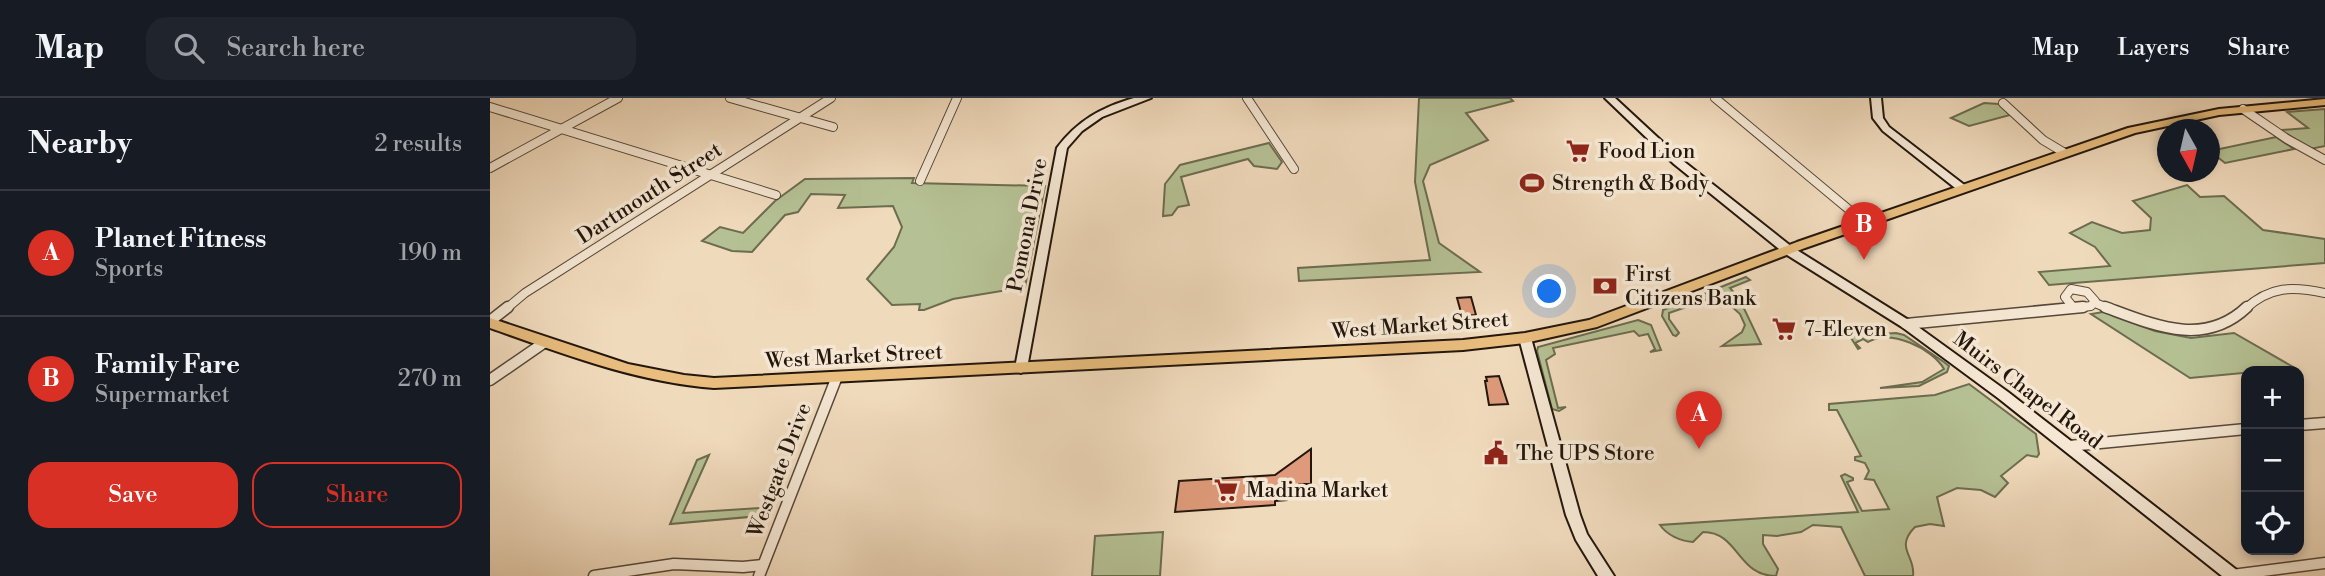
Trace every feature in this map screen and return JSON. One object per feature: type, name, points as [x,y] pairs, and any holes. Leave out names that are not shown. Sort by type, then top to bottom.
[{"type":"main road","name":"West Market Street","points":[[490,322],[625,371],[680,381],[724,383],[1463,345],[1525,338],[1592,324],[1788,250],[2063,152],[2155,124],[2243,109],[2325,102]]},
{"type":"street","points":[[490,168],[618,98]]},
{"type":"street","points":[[730,98],[833,127]]},
{"type":"street","name":"Dartmouth Street","points":[[490,322],[516,299],[831,98]]},
{"type":"street","points":[[920,181],[957,98]]},
{"type":"street","name":"Pomona Drive","points":[[1021,368],[1062,148],[1073,133],[1095,117],[1120,105],[1146,98]]},
{"type":"street","points":[[1247,98],[1294,170]]},
{"type":"street","name":"Muirs Chapel Road","points":[[1610,98],[1685,168],[1788,250],[1906,324],[2069,446],[2233,576]]},
{"type":"street","points":[[1715,98],[1866,223]]},
{"type":"street","points":[[1876,98],[1878,118],[1886,129],[1963,188]]},
{"type":"street","points":[[2003,103],[2043,140],[2063,152]]},
{"type":"street","points":[[490,107],[776,195]]},
{"type":"street","points":[[2243,109],[2296,145],[2325,160]]},
{"type":"street","points":[[1906,324],[2095,303],[2160,325],[2201,329],[2229,323],[2258,296],[2269,290],[2291,288],[2325,293]]},
{"type":"street","points":[[2073,307],[2065,297],[2071,289],[2087,292],[2094,298],[2095,303]]},
{"type":"street","points":[[1525,338],[1573,515],[1585,542],[1606,576]]},
{"type":"street","points":[[490,380],[545,342]]},
{"type":"street","name":"Westgate Drive","points":[[761,570],[836,379]]},
{"type":"street","points":[[2304,425],[2325,423]]},
{"type":"street","points":[[2069,446],[2241,429]]},
{"type":"street","points":[[2233,576],[2325,563]]},
{"type":"street","points":[[593,576],[674,564],[761,570]]},
{"type":"green space","points":[[1419,98],[1510,98],[1513,101],[1466,113],[1488,140],[1430,165],[1423,181],[1439,243],[1480,272],[1299,281],[1298,268],[1430,260],[1415,182]]},
{"type":"green space","points":[[1984,103],[1999,104],[2010,115],[1969,126],[1951,118]]},
{"type":"green space","points":[[2325,109],[2325,146],[2310,149],[2281,130],[2308,128],[2287,112]]},
{"type":"green space","points":[[2276,137],[2294,149],[2225,163],[2220,159],[2220,149]]},
{"type":"green space","points":[[1269,143],[1282,162],[1277,169],[1254,166],[1248,159],[1181,177],[1189,205],[1178,207],[1172,215],[1163,216],[1165,184],[1180,165]]},
{"type":"green space","points":[[914,178],[912,183],[1045,186],[1025,287],[953,299],[924,310],[919,310],[920,304],[892,305],[867,279],[894,247],[902,227],[893,206],[838,208],[845,195],[811,194],[798,212],[785,215],[752,252],[732,251],[702,241],[720,227],[743,233],[775,201],[805,179]]},
{"type":"green space","points":[[2187,185],[2200,197],[2224,196],[2263,230],[2325,239],[2325,263],[2049,285],[2039,272],[2110,266],[2095,247],[2070,233],[2092,222],[2122,233],[2150,230],[2151,218],[2133,201]]},
{"type":"green space","points":[[1746,277],[1750,280],[1730,288],[1740,300],[1761,344],[1722,346],[1742,332],[1745,325],[1740,314],[1729,304],[1733,301],[1724,294],[1669,313],[1669,319],[1679,333],[1673,335],[1662,316],[1663,310]]},
{"type":"green space","points":[[2103,312],[2155,331],[2191,338],[2234,333],[2292,366],[2241,366],[2241,373],[2190,378],[2091,314]]},
{"type":"green space","points":[[1638,320],[1651,325],[1661,350],[1650,352],[1655,349],[1648,334],[1639,336],[1634,331],[1553,348],[1555,354],[1546,360],[1558,408],[1566,407],[1559,411],[1552,409],[1538,347]]},
{"type":"green space","points":[[1896,333],[1904,335],[1944,362],[1949,366],[1947,372],[1919,386],[1880,388],[1922,382],[1944,369],[1921,348],[1899,339],[1877,339],[1868,342],[1863,339],[1855,343],[1860,348],[1858,349],[1851,338]]},
{"type":"green space","points":[[1969,384],[2036,434],[2039,454],[2037,457],[2027,455],[2001,476],[2008,483],[1995,497],[1981,490],[1957,488],[1937,497],[1944,526],[1930,524],[1915,527],[1906,541],[1913,576],[1865,576],[1841,527],[1813,525],[1801,532],[1763,535],[1763,544],[1778,569],[1776,576],[1753,569],[1732,546],[1715,534],[1703,532],[1693,542],[1670,535],[1660,525],[1858,512],[1841,476],[1845,474],[1853,478],[1847,482],[1862,511],[1889,509],[1874,480],[1865,479],[1869,471],[1865,463],[1855,460],[1855,457],[1861,456],[1837,410],[1829,410],[1829,404],[1935,395]]},
{"type":"green space","points":[[709,455],[683,513],[774,507],[771,515],[670,524],[697,460]]},
{"type":"green space","points":[[1163,532],[1160,576],[1092,576],[1095,536]]},
{"type":"building","points":[[1471,297],[1476,315],[1462,316],[1457,298]]},
{"type":"building","points":[[1499,376],[1508,404],[1489,405],[1486,377]]},
{"type":"building","points":[[1311,449],[1311,484],[1299,484],[1299,492],[1287,492],[1287,500],[1275,501],[1275,505],[1175,512],[1179,481],[1275,475]]},
{"type":"place","name":"Food Lion","points":[[1578,151]]},
{"type":"place","name":"Strength & Body","points":[[1532,183]]},
{"type":"place","name":"Family Fare","points":[[1864,260]]},
{"type":"place","name":"First Citizens Bank","points":[[1605,286]]},
{"type":"place","name":"7-Eleven","points":[[1784,329]]},
{"type":"place","name":"Planet Fitness","points":[[1699,449]]},
{"type":"place","name":"The UPS Store","points":[[1496,453]]},
{"type":"place","name":"Madina Market","points":[[1226,490]]}]
